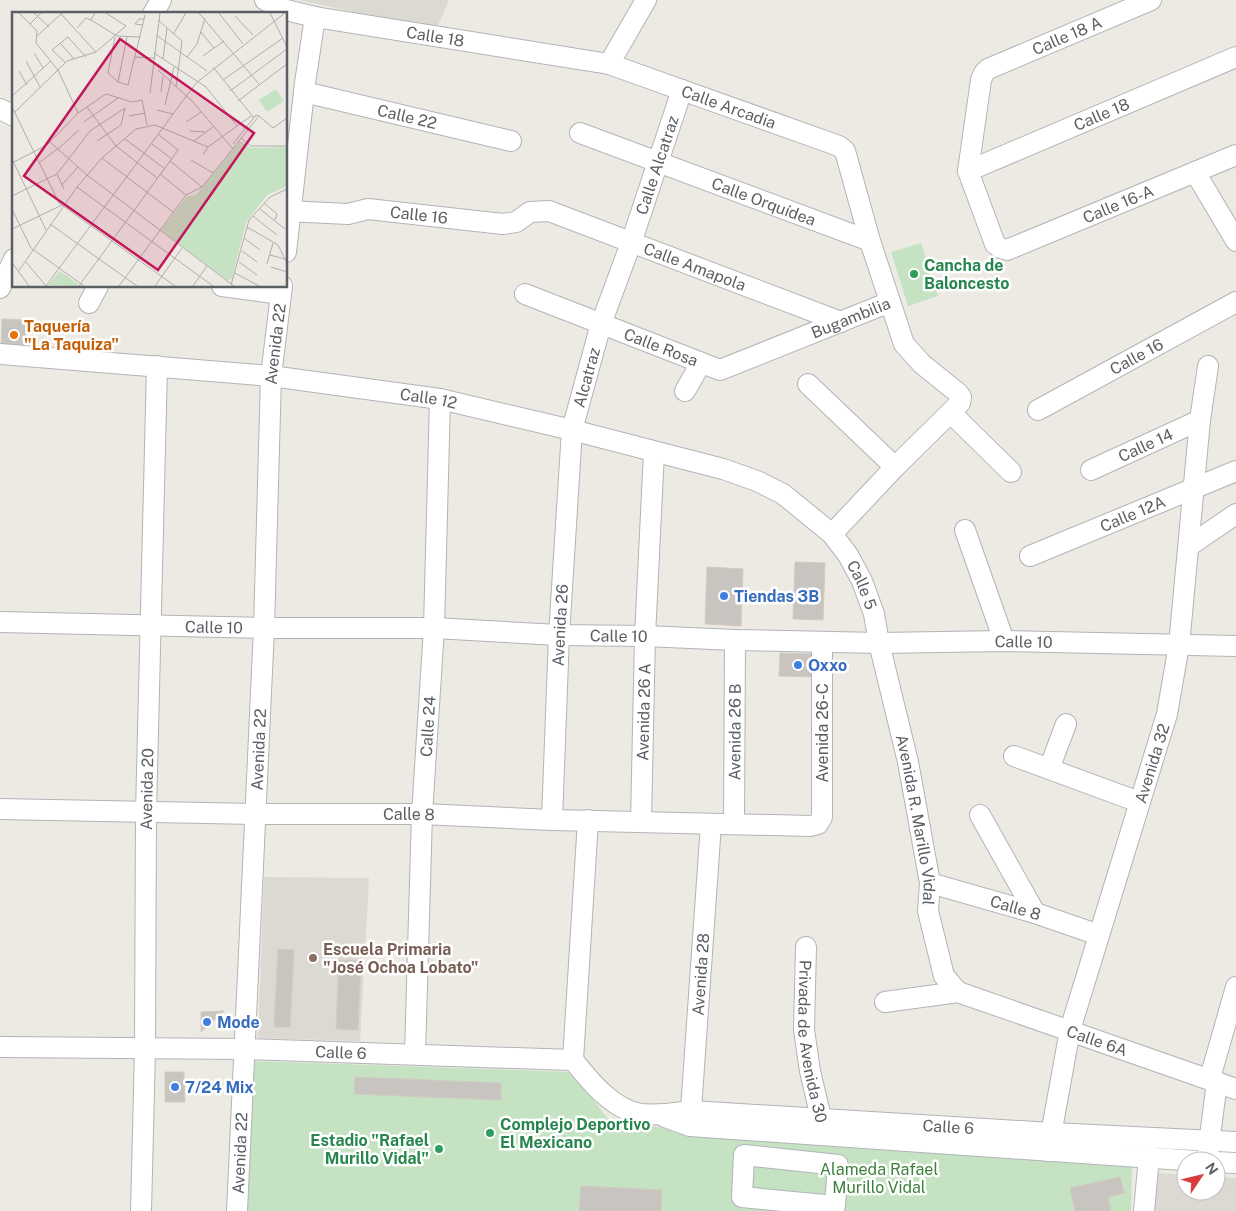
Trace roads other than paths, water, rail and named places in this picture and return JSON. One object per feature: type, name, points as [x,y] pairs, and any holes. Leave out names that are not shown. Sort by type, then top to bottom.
[{"type":"street","points":[[154,12],[161,0]]},
{"type":"street","name":"Calle 18","points":[[265,0],[286,10],[315,17],[609,64]]},
{"type":"street","points":[[609,64],[646,0]]},
{"type":"street","name":"Calle 18 A","points":[[968,171],[981,80],[988,69],[1151,0]]},
{"type":"street","points":[[288,225],[298,84],[315,17]]},
{"type":"street","name":"Calle 18","points":[[968,171],[1236,57]]},
{"type":"street","name":"Calle Arcadia","points":[[609,64],[839,146],[845,151]]},
{"type":"street","name":"Calle 22","points":[[298,84],[511,140]]},
{"type":"street","name":"Calle Alcatraz","points":[[601,324],[631,243],[682,90]]},
{"type":"street","points":[[0,108],[12,115]]},
{"type":"street","name":"Calle Orquídea","points":[[580,134],[870,241]]},
{"type":"street","name":"Bugambilia","points":[[720,370],[890,302],[870,241],[845,151]]},
{"type":"street","name":"Calle 16-A","points":[[968,171],[995,244],[1007,250],[1236,155]]},
{"type":"street","points":[[1195,172],[1236,241]]},
{"type":"street","name":"Calle 16","points":[[289,211],[348,214],[368,209],[503,224],[516,222],[530,212],[549,211]]},
{"type":"street","name":"Calle Amapola","points":[[549,211],[841,322]]},
{"type":"street","points":[[0,288],[12,263]]},
{"type":"street","points":[[252,288],[282,290]]},
{"type":"street","name":"Avenida 22","points":[[238,1211],[264,628],[271,376],[282,290]]},
{"type":"street","name":"Calle Rosa","points":[[525,294],[720,370]]},
{"type":"street","points":[[832,534],[956,405],[958,393],[922,364],[904,344],[890,302]]},
{"type":"street","name":"Calle 16","points":[[1038,410],[1236,302]]},
{"type":"street","name":"Alcatraz","points":[[572,430],[601,324]]},
{"type":"street","name":"Calle 12","points":[[0,354],[271,376],[440,399],[572,430],[723,469],[757,481],[783,494],[832,534]]},
{"type":"street","points":[[685,391],[701,363]]},
{"type":"street","name":"Avenida 20","points":[[141,1211],[145,1049],[146,812],[157,366]]},
{"type":"street","name":"Avenida 32","points":[[1050,1142],[1070,1030],[1167,714],[1179,645],[1200,420],[1208,366]]},
{"type":"street","points":[[808,384],[895,467]]},
{"type":"street","name":"Calle 24","points":[[415,1054],[422,814],[434,628],[440,399]]},
{"type":"street","points":[[956,405],[1011,472]]},
{"type":"street","name":"Calle 14","points":[[1091,470],[1200,420]]},
{"type":"street","name":"Avenida 26","points":[[552,820],[559,635],[572,430]]},
{"type":"street","name":"Avenida 26 A","points":[[641,822],[645,636],[654,452]]},
{"type":"street","name":"Calle 12A","points":[[1030,556],[1236,471]]},
{"type":"street","points":[[1189,546],[1236,514]]},
{"type":"street","points":[[965,530],[1004,641]]},
{"type":"street","name":"Calle 5","points":[[832,534],[848,555],[862,581],[874,614],[879,643]]},
{"type":"street","name":"Calle 10","points":[[0,622],[264,628],[434,628],[559,635],[822,642],[1004,641],[1236,646]]},
{"type":"street","name":"Avenida 26 B","points":[[734,824],[735,640]]},
{"type":"street","name":"Avenida 26-C","points":[[818,824],[822,817],[822,642]]},
{"type":"street","name":"Avenida R. Marillo Vidal","points":[[879,643],[908,762],[930,882],[928,911],[944,976],[958,992]]},
{"type":"street","points":[[1050,769],[1066,724]]},
{"type":"street","points":[[1014,756],[1139,802]]},
{"type":"street","name":"Calle 8","points":[[0,809],[256,814],[422,814],[552,820],[811,826],[818,824]]},
{"type":"street","points":[[980,815],[1035,913]]},
{"type":"street","points":[[573,1060],[588,820]]},
{"type":"street","name":"Avenida 28","points":[[691,1119],[711,824]]},
{"type":"street","name":"Calle 8","points":[[930,882],[1035,913],[1099,935]]},
{"type":"street","name":"Privada de Avenida 30","points":[[806,947],[804,1030],[820,1126]]},
{"type":"street","points":[[1207,1151],[1214,1080],[1236,987]]},
{"type":"street","points":[[886,1002],[958,992]]},
{"type":"street","name":"Calle 6A","points":[[958,992],[1236,1089]]},
{"type":"street","name":"Calle 6","points":[[0,1048],[245,1049],[573,1060],[608,1097],[623,1107],[639,1114],[1050,1142],[1176,1159]]},
{"type":"street","points":[[816,1162],[820,1126]]},
{"type":"street","name":"Calle 6","points":[[1050,1142],[1209,1140],[1236,1142]]},
{"type":"street","points":[[744,1155],[816,1162],[838,1165],[835,1206],[742,1197],[744,1155]]},
{"type":"street","points":[[1144,1211],[1149,1157]]},
{"type":"place","name":"Cancha de Baloncesto","points":[[914,274]]},
{"type":"place","name":"Taquería \"La Taquiza\"","points":[[14,335]]},
{"type":"place","name":"Tiendas 3B","points":[[724,596]]},
{"type":"place","name":"Oxxo","points":[[798,665]]},
{"type":"place","name":"Escuela Primaria \"José Ochoa Lobato\"","points":[[313,958]]},
{"type":"place","name":"Mode","points":[[207,1022]]},
{"type":"place","name":"7/24 Mix","points":[[175,1087]]},
{"type":"place","name":"Complejo Deportivo El Mexicano","points":[[490,1133]]},
{"type":"place","name":"Estadio \"Rafael Murillo Vidal\"","points":[[439,1149]]},
{"type":"park label","name":"Alameda Rafael Murillo Vidal","points":[[879,1178]]}]
